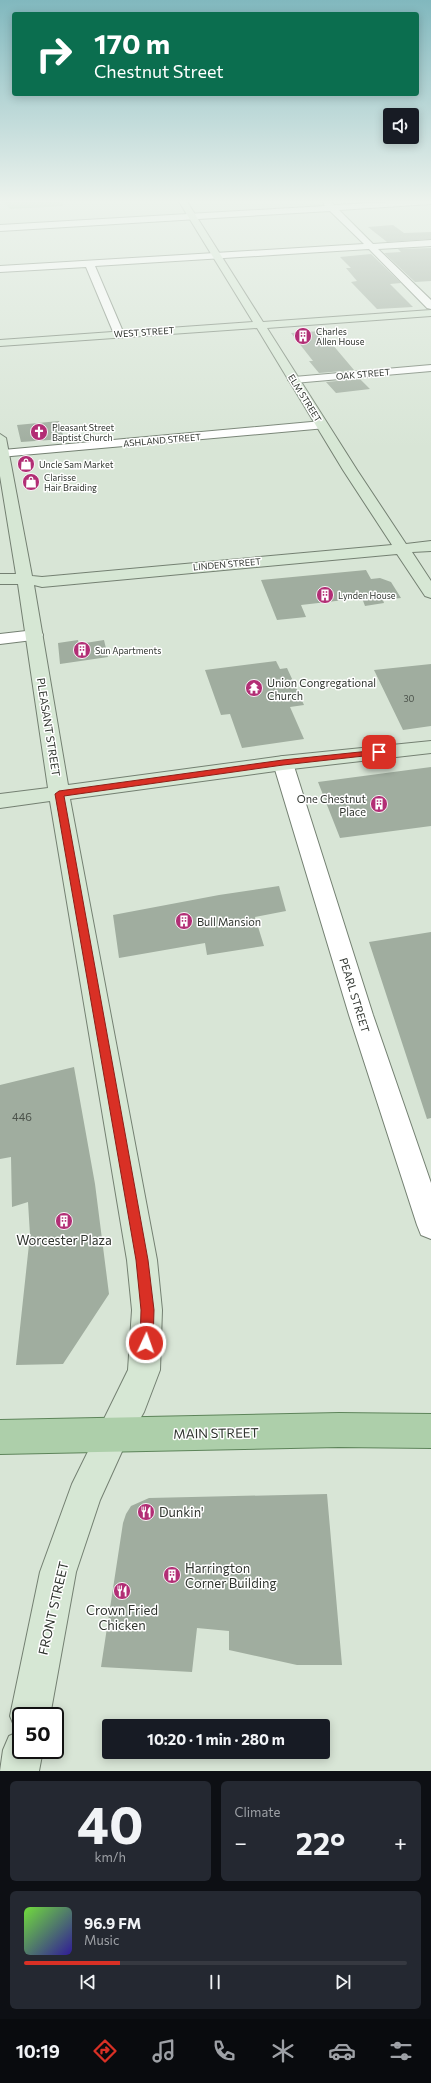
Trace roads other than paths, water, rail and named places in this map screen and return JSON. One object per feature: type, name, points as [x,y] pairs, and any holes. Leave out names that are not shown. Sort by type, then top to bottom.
[{"type":"main road","name":"ELM STREET","points":[[234,283],[322,425],[431,593]]},
{"type":"main road","name":"WEST STREET","points":[[0,343],[431,312]]},
{"type":"main road","name":"PLEASANT STREET","points":[[0,438],[2,460],[35,635],[59,794],[146,1287],[148,1330],[144,1370],[132,1400],[112,1436]]},
{"type":"main road","name":"LINDEN STREET","points":[[0,579],[24,579],[42,582],[431,546]]},
{"type":"main road","points":[[1,800],[59,794],[283,763],[431,747]]},
{"type":"main road","name":"MAIN STREET","points":[[0,1437],[112,1436],[339,1430],[431,1431]]},
{"type":"main road","name":"FRONT STREET","points":[[32,1707],[58,1572],[84,1496],[112,1436]]},
{"type":"main road","points":[[19,1771],[21,1759]]},
{"type":"street","points":[[97,283],[119,334]]},
{"type":"street","points":[[408,283],[431,306]]},
{"type":"street","name":"OAK STREET","points":[[294,380],[431,368]]},
{"type":"street","name":"ASHLAND STREET","points":[[2,460],[322,425]]},
{"type":"street","points":[[0,639],[35,635]]},
{"type":"street","name":"PEARL STREET","points":[[283,763],[361,1015],[431,1225]]},
{"type":"place","name":"Charles Allen House","points":[[303,336]]},
{"type":"place","name":"Pleasant Street Baptist Church","points":[[39,432]]},
{"type":"place","name":"Uncle Sam Market","points":[[26,464]]},
{"type":"place","name":"Clarisse Hair Braiding","points":[[31,482]]},
{"type":"place","name":"Lynden House","points":[[325,595]]},
{"type":"place","name":"Sun Apartments","points":[[82,650]]},
{"type":"place","name":"Union Congregational Church","points":[[254,688]]},
{"type":"place","name":"One Chestnut Place","points":[[379,804]]},
{"type":"place","name":"Bull Mansion","points":[[184,921]]},
{"type":"place","name":"Worcester Plaza","points":[[64,1221]]},
{"type":"place","name":"Dunkin'","points":[[146,1512]]},
{"type":"place","name":"Harrington Corner Building","points":[[172,1575]]},
{"type":"place","name":"Crown Fried Chicken","points":[[122,1591]]}]
